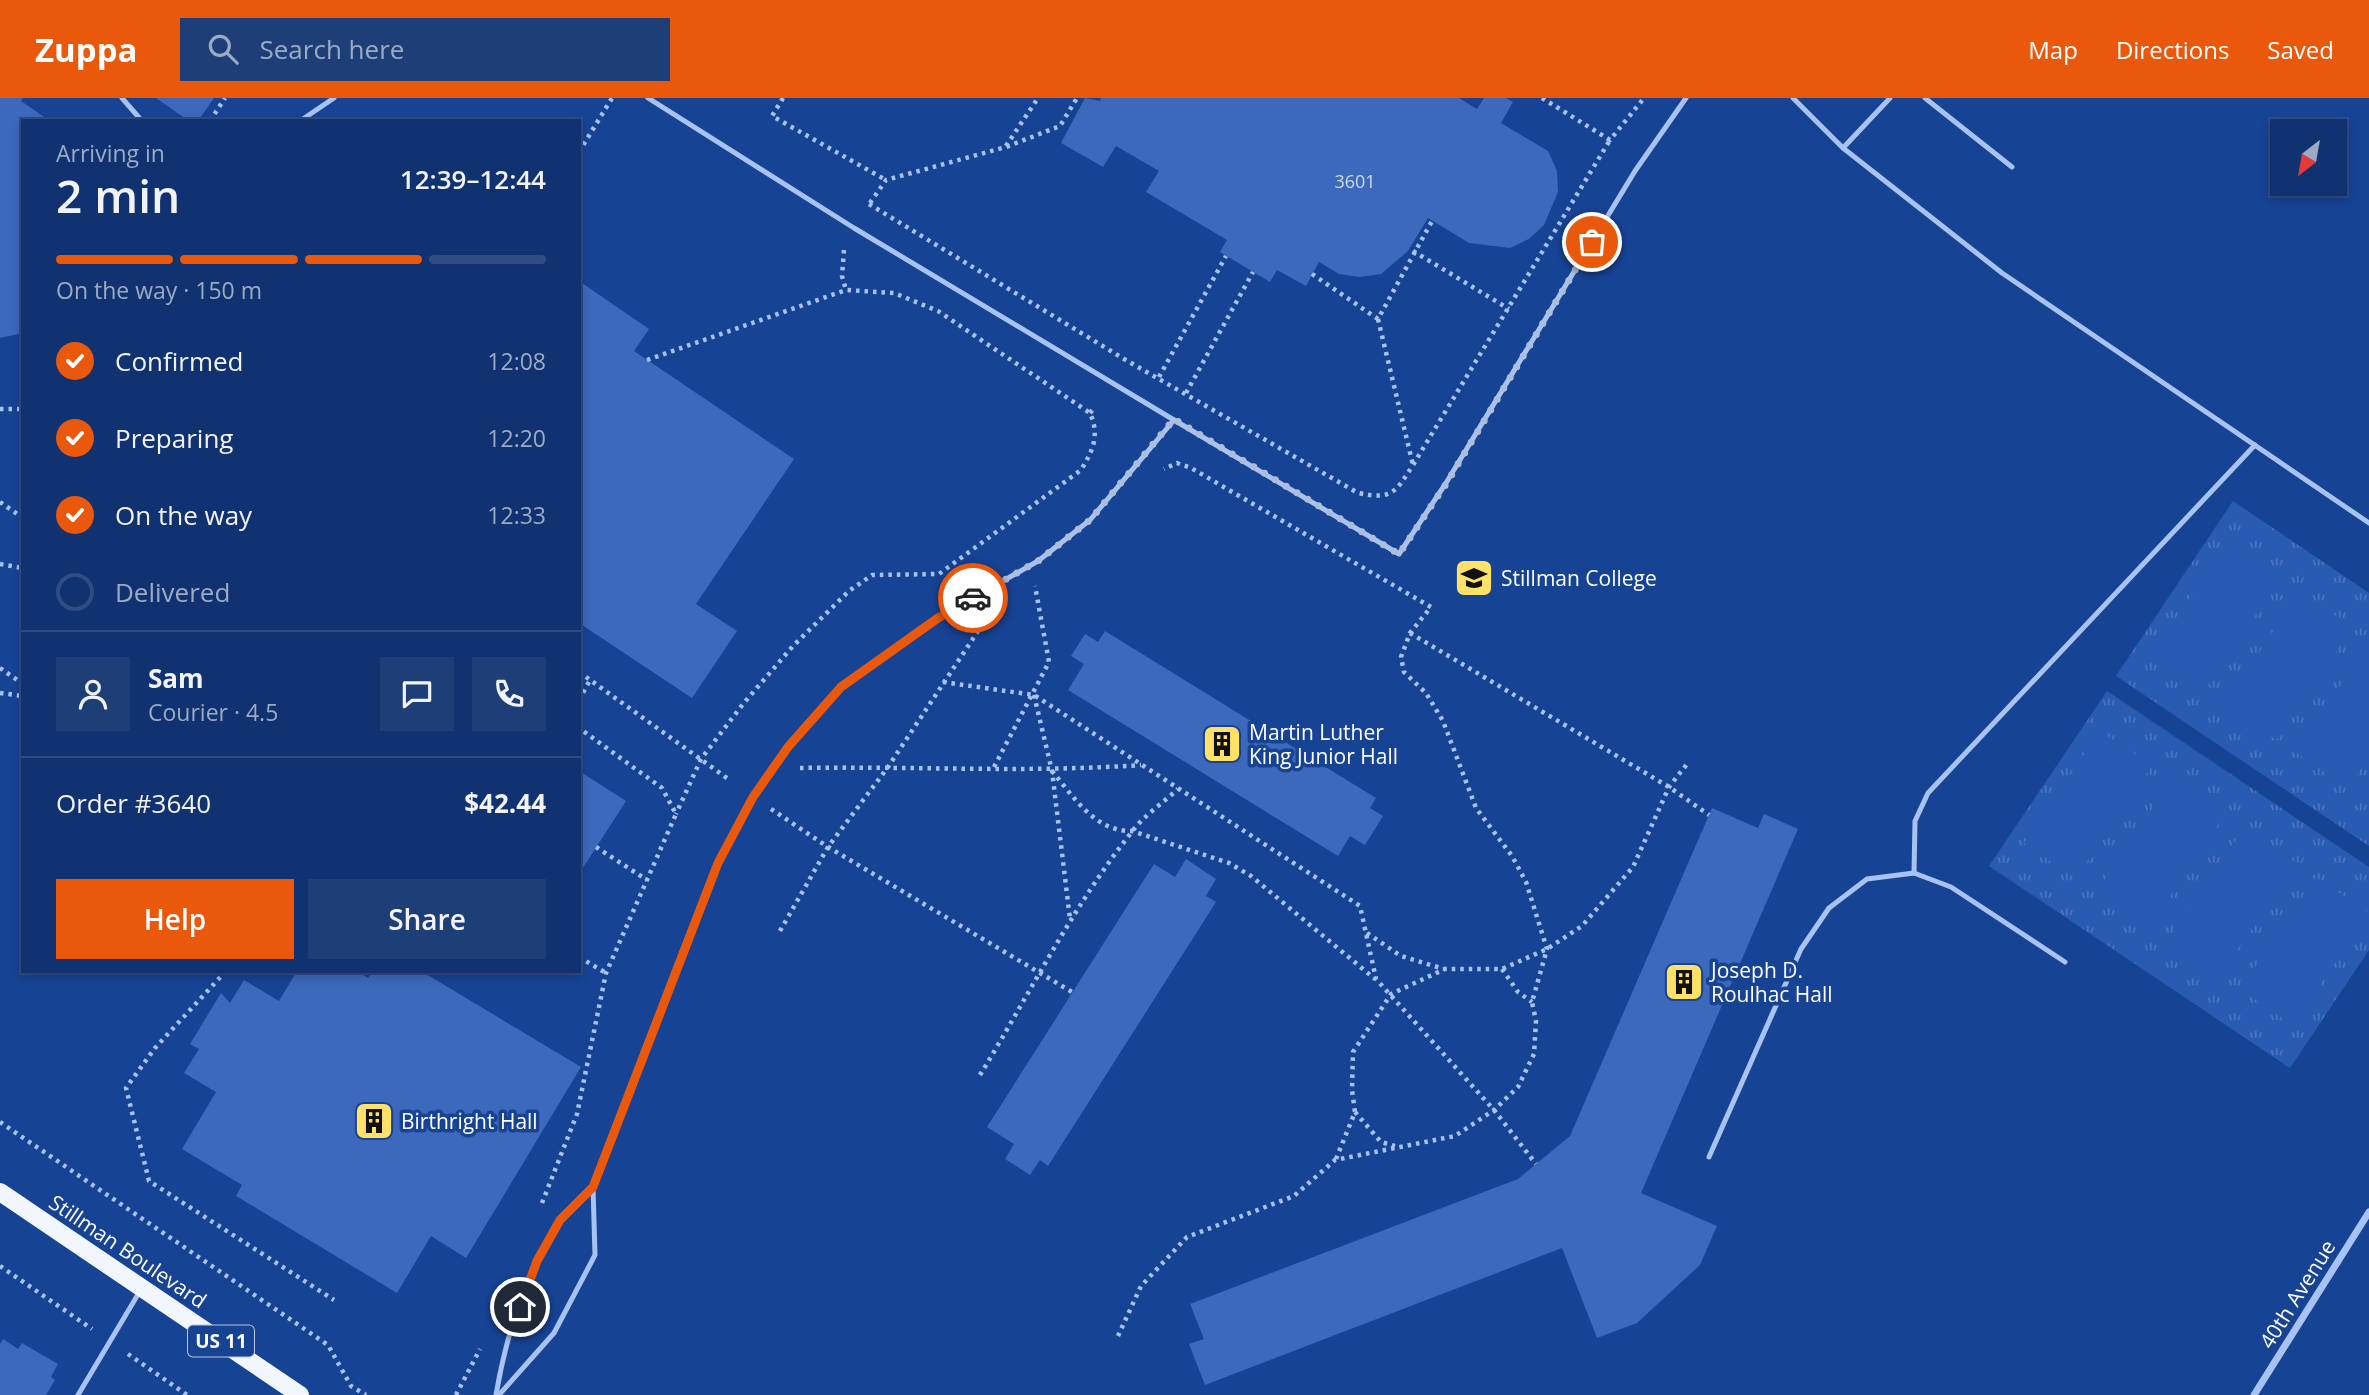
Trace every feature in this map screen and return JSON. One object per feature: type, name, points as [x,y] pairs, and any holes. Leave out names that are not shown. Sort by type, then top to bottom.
[{"type":"main road","name":"Stillman Boulevard","points":[[0,1192],[300,1395]]},
{"type":"street","name":"40th Avenue","points":[[2254,1395],[2369,1212]]},
{"type":"lane","points":[[121,98],[140,119]]},
{"type":"lane","points":[[303,119],[334,98]]},
{"type":"lane","points":[[648,98],[854,228],[1399,554],[1446,484],[1635,171],[1686,98]]},
{"type":"lane","points":[[1793,98],[1843,148],[2002,273],[2369,523]]},
{"type":"lane","points":[[1843,148],[1890,98]]},
{"type":"lane","points":[[1925,98],[2012,167]]},
{"type":"lane","points":[[497,1395],[554,1333],[595,1255],[593,1187],[718,863],[753,797],[788,747],[841,687],[938,618],[1038,561],[1090,520],[1174,419]]},
{"type":"lane","points":[[1914,873],[1915,821],[1928,793],[2255,445]]},
{"type":"lane","points":[[1709,1157],[1801,949],[1829,908],[1867,879],[1914,873],[1951,887],[2065,962]]},
{"type":"lane","points":[[497,1395],[504,1348],[537,1261],[560,1220],[593,1187]]},
{"type":"lane","points":[[78,1395],[142,1288]]},
{"type":"path","points":[[210,119],[225,98]]},
{"type":"path","points":[[581,149],[612,98]]},
{"type":"path","points":[[783,98],[772,116],[886,180]]},
{"type":"path","points":[[1006,146],[1038,98]]},
{"type":"path","points":[[865,210],[886,180],[1006,146],[1060,126],[1077,98]]},
{"type":"path","points":[[1542,98],[1610,140]]},
{"type":"path","points":[[869,204],[1124,359],[1358,493],[1384,497],[1396,491],[1413,465],[1610,140],[1644,98]]},
{"type":"path","points":[[1413,465],[1378,319],[1413,251],[1433,221]]},
{"type":"path","points":[[844,250],[842,276],[846,290]]},
{"type":"path","points":[[1413,251],[1509,309]]},
{"type":"path","points":[[1158,377],[1226,256]]},
{"type":"path","points":[[1186,393],[1253,272]]},
{"type":"path","points":[[1312,274],[1378,319]]},
{"type":"path","points":[[538,1213],[577,1114],[606,973],[701,759],[793,646],[849,591],[872,575],[939,574],[1081,470],[1094,447],[1096,427],[1090,413],[938,311],[894,293],[846,290],[647,360]]},
{"type":"path","points":[[1090,413],[1095,407]]},
{"type":"path","points":[[0,409],[21,410]]},
{"type":"path","points":[[1156,471],[1177,463],[1191,468],[1431,607],[1410,633],[1401,657],[1404,672],[1426,693],[1443,721],[1476,808],[1512,856],[1526,882],[1546,949],[1532,1002],[1536,1021],[1534,1054],[1518,1087],[1494,1110],[1455,1136],[1335,1160]]},
{"type":"path","points":[[0,502],[21,517]]},
{"type":"path","points":[[0,564],[21,568]]},
{"type":"path","points":[[994,767],[1049,662],[1034,578],[1024,585]]},
{"type":"path","points":[[780,931],[828,847],[888,767],[995,605]]},
{"type":"path","points":[[1410,633],[1670,787],[1709,815]]},
{"type":"path","points":[[0,668],[21,683]]},
{"type":"path","points":[[581,673],[731,781]]},
{"type":"path","points":[[581,696],[590,680]]},
{"type":"path","points":[[943,682],[1034,695],[1360,906],[1376,979]]},
{"type":"path","points":[[0,693],[21,695]]},
{"type":"path","points":[[1034,695],[1052,771],[1070,920]]},
{"type":"path","points":[[581,729],[662,788],[676,814]]},
{"type":"path","points":[[1366,933],[1401,956],[1445,969],[1502,969],[1546,949],[1582,926],[1633,867],[1670,787],[1687,764]]},
{"type":"path","points":[[774,769],[994,767],[1052,771],[1142,765]]},
{"type":"path","points":[[1052,771],[1092,817],[1119,831],[1132,831],[1228,863],[1251,876],[1376,979],[1494,1110],[1536,1164]]},
{"type":"path","points":[[980,1075],[1043,972],[1070,920],[1132,831],[1178,789]]},
{"type":"path","points":[[767,807],[828,847],[1043,972],[1072,992]]},
{"type":"path","points":[[596,847],[647,880]]},
{"type":"path","points":[[581,958],[606,973]]},
{"type":"path","points":[[1396,1146],[1381,1142],[1356,1112],[1352,1090],[1353,1052],[1391,995],[1445,969]]},
{"type":"path","points":[[1502,969],[1518,992],[1532,1002]]},
{"type":"path","points":[[224,973],[155,1048],[126,1088],[149,1181],[334,1300]]},
{"type":"path","points":[[1118,1336],[1141,1286],[1187,1237],[1294,1196],[1335,1160],[1356,1112]]},
{"type":"path","points":[[0,1122],[328,1345],[351,1386],[366,1395]]},
{"type":"path","points":[[456,1395],[481,1347]]},
{"type":"green space","points":[[2233,501],[2369,593],[2369,846],[2116,676]]},
{"type":"green space","points":[[2227,543],[2280,579],[2204,691],[2151,655]]},
{"type":"green space","points":[[2300,592],[2353,627],[2276,740],[2224,704]]},
{"type":"green space","points":[[2369,644],[2369,757],[2348,788],[2295,752]]},
{"type":"green space","points":[[2107,691],[2369,867],[2369,950],[2290,1068],[1989,866]]},
{"type":"green space","points":[[2100,731],[2152,766],[2076,878],[2024,843]]},
{"type":"green space","points":[[2172,779],[2225,815],[2149,927],[2096,892]]},
{"type":"green space","points":[[2244,828],[2297,863],[2220,975],[2168,939]]},
{"type":"green space","points":[[2316,877],[2369,913],[2292,1025],[2240,989]]},
{"type":"building","points":[[0,98],[23,98],[21,101],[47,119],[21,119],[21,333],[0,338]]},
{"type":"building","points":[[156,98],[214,98],[199,119],[186,119]]},
{"type":"building","points":[[1085,98],[1100,101],[1101,98],[1459,98],[1477,109],[1484,98],[1506,98],[1513,102],[1501,123],[1548,151],[1557,171],[1558,192],[1544,225],[1529,239],[1510,248],[1469,243],[1428,218],[1408,251],[1381,274],[1359,277],[1339,274],[1319,262],[1306,286],[1277,270],[1270,282],[1220,252],[1227,240],[1146,192],[1159,171],[1116,146],[1103,167],[1061,143]]},
{"type":"building","points":[[581,282],[649,329],[634,351],[794,459],[696,604],[737,631],[692,698],[581,624]]},
{"type":"building","name":"Martin Luther King Junior Hall","points":[[1105,631],[1376,798],[1370,808],[1383,816],[1365,845],[1350,836],[1338,856],[1068,690],[1084,664],[1071,656],[1085,634],[1098,642]]},
{"type":"building","points":[[581,772],[626,801],[581,871]]},
{"type":"building","name":"Joseph D. Roulhac Hall","points":[[1712,808],[1758,828],[1764,814],[1798,829],[1641,1193],[1717,1226],[1700,1265],[1637,1323],[1597,1338],[1562,1248],[1205,1385],[1189,1344],[1204,1339],[1190,1304],[1518,1179],[1570,1136]]},
{"type":"building","points":[[1186,859],[1216,879],[1206,896],[1216,902],[1048,1166],[1040,1160],[1030,1175],[1005,1159],[1014,1144],[987,1127],[1154,864],[1175,877]]},
{"type":"building","name":"Birthright Hall","points":[[296,973],[360,973],[368,978],[372,973],[424,973],[581,1067],[466,1258],[431,1236],[397,1293],[236,1196],[242,1185],[182,1149],[216,1092],[184,1073],[199,1049],[190,1044],[221,993],[230,1003],[244,980],[279,1001]]},
{"type":"building","points":[[3,1339],[18,1349],[22,1343],[58,1364],[51,1377],[55,1380],[46,1395],[0,1395],[0,1344]]},
{"type":"way so far","points":[[973,598],[1038,561],[1090,520],[1174,419],[1399,554],[1446,484],[1592,242]]},
{"type":"place","name":"Stillman College","points":[[1474,578]]},
{"type":"place","name":"Martin Luther King Junior Hall","points":[[1222,744]]},
{"type":"place","name":"Joseph D. Roulhac Hall","points":[[1684,982]]},
{"type":"place","name":"Birthright Hall","points":[[374,1121]]},
{"type":"route","points":[[520,1307],[537,1261],[560,1220],[593,1187],[718,863],[753,797],[788,747],[841,687],[938,618],[973,598]]}]
